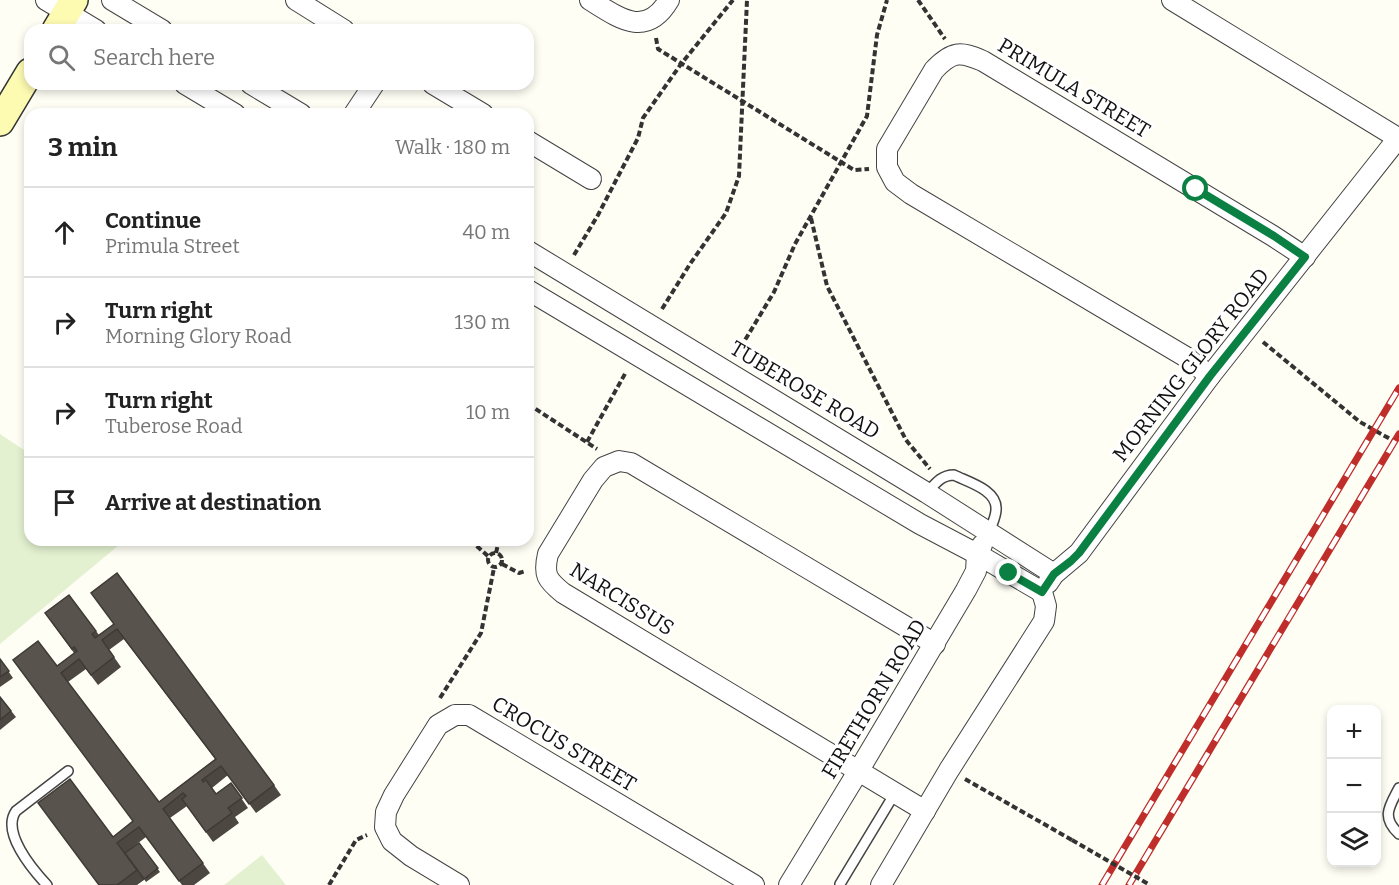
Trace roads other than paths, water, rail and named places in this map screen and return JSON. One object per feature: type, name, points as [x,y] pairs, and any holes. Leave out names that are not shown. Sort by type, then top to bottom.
[{"type":"main road","points":[[0,122],[24,82]]},
{"type":"street","points":[[112,0],[152,24]]},
{"type":"street","points":[[296,0],[334,24]]},
{"type":"street","points":[[590,0],[632,23],[652,20],[669,0]]},
{"type":"street","points":[[1172,0],[1399,137]]},
{"type":"street","points":[[61,11],[85,24]]},
{"type":"street","name":"PRIMULA STREET","points":[[1210,376],[1185,357],[911,194],[895,182],[887,167],[886,149],[934,70],[944,59],[956,54],[968,55],[983,61],[1274,236],[1305,257]]},
{"type":"street","points":[[195,90],[225,108]]},
{"type":"street","points":[[261,90],[291,108]]},
{"type":"street","points":[[358,108],[370,90]]},
{"type":"street","points":[[443,90],[473,108]]},
{"type":"street","name":"MORNING GLORY ROAD","points":[[1042,592],[1054,574],[1079,553],[1210,376],[1399,137]]},
{"type":"street","points":[[534,145],[591,178]]},
{"type":"street","name":"TUBEROSE ROAD","points":[[534,255],[726,371],[933,486],[989,533],[1054,574]]},
{"type":"street","points":[[534,294],[910,518],[1042,592],[1046,606],[1044,621],[949,770],[881,885]]},
{"type":"street","name":"NARCISSUS","points":[[925,811],[563,593],[551,584],[544,568],[548,554],[604,466],[619,461],[631,463],[935,644]]},
{"type":"street","name":"FIRETHORN ROAD","points":[[789,885],[972,580],[976,571],[977,555],[989,533]]},
{"type":"street","name":"CROCUS STREET","points":[[459,885],[411,856],[392,841],[385,827],[386,812],[394,795],[438,725],[455,715],[469,715],[754,885]]},
{"type":"lane","points":[[933,486],[950,475],[954,475],[987,491],[995,499],[997,509],[989,533]]},
{"type":"lane","points":[[47,885],[17,843],[13,834],[12,820],[16,811],[68,771]]},
{"type":"lane","points":[[1399,788],[1388,809],[1388,818],[1392,827],[1399,834]]},
{"type":"lane","points":[[840,884],[895,793]]},
{"type":"railway","points":[[1102,885],[1399,388]]},
{"type":"railway","points":[[1129,885],[1399,434]]}]
